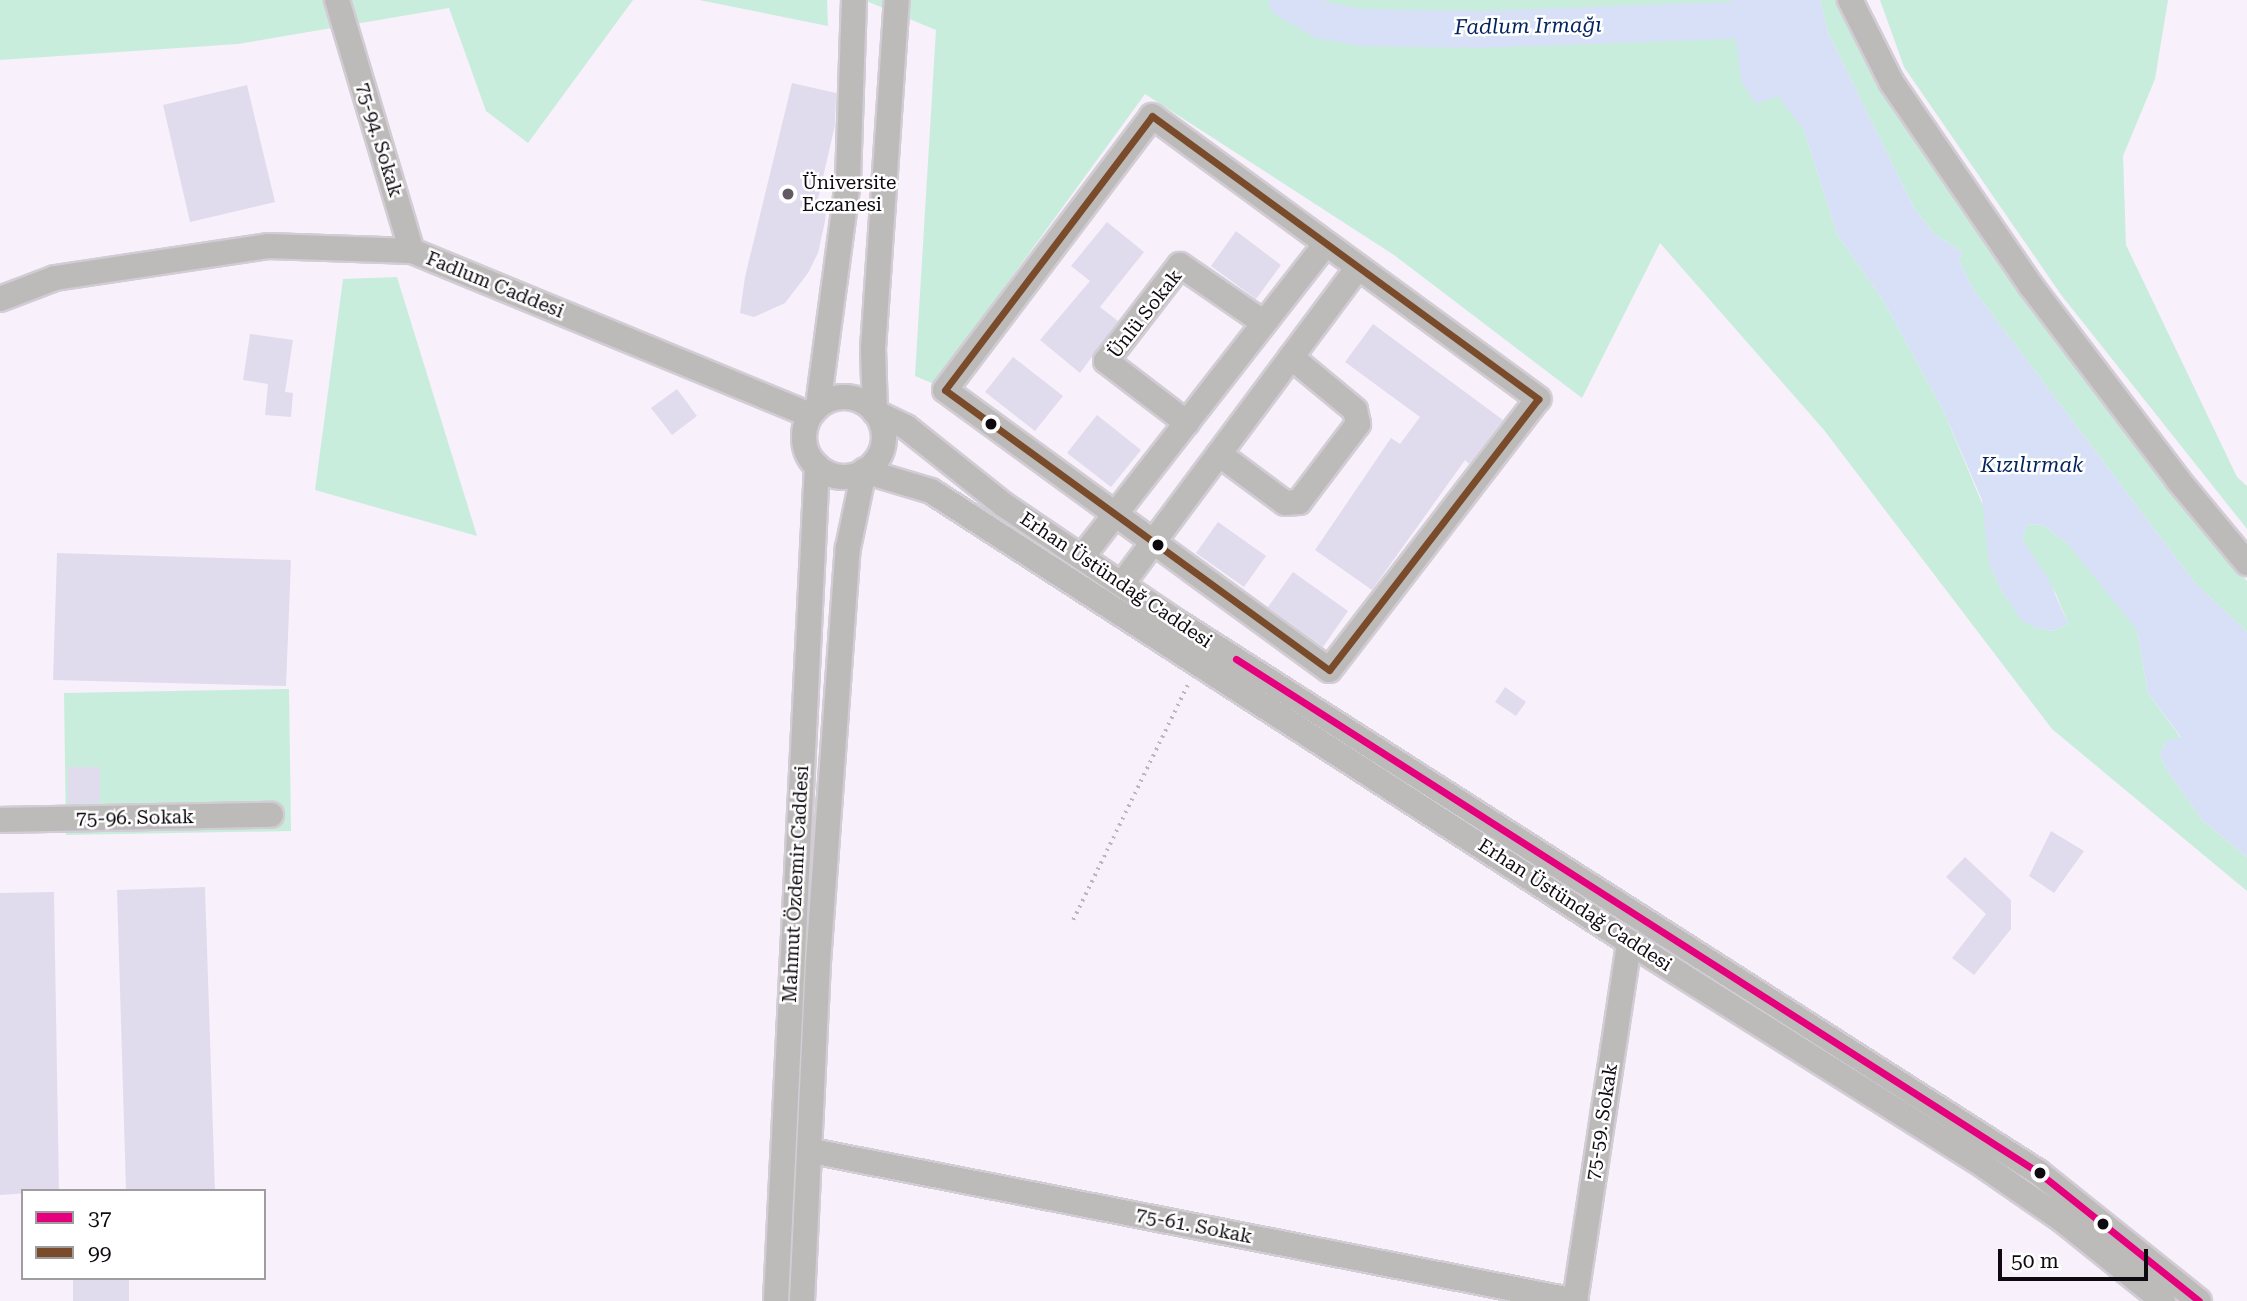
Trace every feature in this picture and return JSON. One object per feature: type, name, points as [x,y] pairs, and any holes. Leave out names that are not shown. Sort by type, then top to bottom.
[{"type":"street","name":"75-94. Sokak","points":[[337,0],[412,251]]},
{"type":"street","points":[[855,0],[851,37],[848,180],[814,411],[804,442],[817,466],[842,477],[864,471],[883,446],[881,423],[875,412],[873,349],[897,0]]},
{"type":"street","points":[[1850,0],[1892,83],[2031,286],[2178,480],[2247,563]]},
{"type":"street","points":[[1152,116],[1325,245],[1538,399],[1329,670],[1117,512],[945,390],[1152,116]]},
{"type":"street","points":[[1082,557],[1325,245]]},
{"type":"street","name":"Fadlum Caddesi","points":[[0,299],[55,278],[268,246],[412,251],[814,411]]},
{"type":"street","name":"Ünlü Sokak","points":[[1187,423],[1106,361],[1180,265],[1264,323]]},
{"type":"street","points":[[1122,584],[1358,267]]},
{"type":"street","points":[[1219,454],[1285,503],[1299,502],[1358,424],[1355,410],[1291,357]]},
{"type":"street","points":[[814,411],[841,397],[854,398],[875,412]]},
{"type":"street","name":"Erhan Üstündağ Caddesi","points":[[875,412],[906,427],[961,474],[1122,584],[2028,1165],[2199,1301]]},
{"type":"street","name":"Mahmut Özdemir Caddesi","points":[[776,1301],[817,466]]},
{"type":"street","name":"Erhan Üstündağ Caddesi","points":[[864,471],[931,491],[1629,942],[1974,1159],[2061,1219],[2163,1301]]},
{"type":"street","name":"Mahmut Özdemir Caddesi","points":[[802,1301],[812,1152],[817,962],[845,589],[864,471]]},
{"type":"street","name":"75-96. Sokak","points":[[0,820],[271,815]]},
{"type":"street","name":"75-59. Sokak","points":[[1575,1301],[1629,942]]},
{"type":"street","name":"75-61. Sokak","points":[[812,1152],[1575,1301]]},
{"type":"path","points":[[1073,920],[1199,663]]},
{"type":"green space","points":[[0,0],[633,0],[528,143],[486,111],[449,8],[238,44],[0,60]]},
{"type":"green space","points":[[699,0],[827,0],[828,26]]},
{"type":"green space","points":[[864,0],[1731,0],[1778,95],[1804,130],[1837,234],[1883,300],[1944,412],[1987,515],[1989,564],[2003,593],[2022,620],[2037,628],[2053,631],[2068,624],[2056,594],[2022,539],[2027,524],[2043,525],[2067,543],[2128,617],[2137,630],[2148,693],[2181,738],[2166,741],[2160,754],[2166,769],[2203,821],[2247,857],[2247,891],[2052,729],[1824,430],[1660,243],[1582,398],[1394,255],[1145,94],[934,384],[915,376],[936,30]]},
{"type":"green space","points":[[1820,0],[1838,0],[1882,89],[2169,487],[2247,581],[2247,632],[2195,583],[1973,289],[1959,261],[1962,252],[1934,234],[1914,208],[1828,33]]},
{"type":"green space","points":[[1880,0],[2168,0],[2155,79],[2123,156],[2126,245],[2237,477],[2247,486],[2247,529],[2062,296],[1904,67]]},
{"type":"green space","points":[[397,277],[477,536],[315,490],[343,279]]},
{"type":"green space","points":[[289,689],[291,831],[66,835],[64,693]]},
{"type":"water","name":"Kızılırmak","points":[[1731,0],[1820,0],[1828,33],[1914,208],[1934,234],[1962,252],[1959,261],[1973,289],[2195,583],[2247,632],[2247,857],[2203,821],[2166,769],[2160,754],[2166,741],[2181,737],[2148,693],[2137,630],[2067,543],[2043,525],[2027,524],[2022,539],[2049,580],[2068,624],[2053,631],[2022,621],[2003,593],[1989,564],[1982,500],[1944,412],[1883,300],[1837,234],[1804,130],[1778,96],[1756,104],[1741,81]]},
{"type":"building","points":[[792,83],[836,93],[835,125],[816,208],[826,212],[825,221],[818,253],[808,273],[785,303],[754,317],[740,313],[745,277]]},
{"type":"building","points":[[247,85],[275,202],[190,222],[163,105]]},
{"type":"building","points":[[1107,222],[1144,252],[1100,307],[1118,321],[1080,373],[1040,340],[1090,281],[1071,266]]},
{"type":"building","points":[[1236,231],[1281,265],[1256,299],[1211,266]]},
{"type":"building","points":[[1373,324],[1503,420],[1469,464],[1465,460],[1372,590],[1315,550],[1391,438],[1400,444],[1420,417],[1345,362]]},
{"type":"building","points":[[250,334],[293,340],[285,392],[293,393],[291,417],[265,415],[268,384],[243,380]]},
{"type":"building","points":[[1013,357],[1063,396],[1035,431],[985,392]]},
{"type":"building","points":[[677,389],[697,416],[672,435],[651,408]]},
{"type":"building","points":[[1097,415],[1141,450],[1111,487],[1067,453]]},
{"type":"building","points":[[1218,522],[1266,556],[1244,587],[1196,553]]},
{"type":"building","points":[[57,553],[291,560],[286,686],[53,680]]},
{"type":"building","points":[[1293,572],[1348,611],[1323,647],[1268,607]]},
{"type":"building","points":[[1505,687],[1526,702],[1516,716],[1495,702]]},
{"type":"building","points":[[68,767],[100,767],[100,803],[68,804]]},
{"type":"building","points":[[2051,831],[2084,851],[2054,893],[2029,876]]},
{"type":"building","points":[[1965,857],[2011,900],[2011,929],[1974,975],[1952,958],[1986,914],[1946,877]]},
{"type":"building","points":[[205,887],[215,1189],[126,1189],[117,890]]},
{"type":"building","points":[[54,892],[59,1189],[21,1189],[21,1194],[0,1195],[0,893]]},
{"type":"building","points":[[73,1280],[129,1280],[129,1301],[73,1301]]},
{"type":"waterway","name":"Fadlum Irmağı","points":[[1287,0],[1322,20],[1360,27],[1480,29],[1774,18]]},
{"type":"transit line","name":"99","points":[[1152,116],[1538,399],[1329,670],[945,390],[1152,116]]},
{"type":"transit line","name":"37","points":[[1236,659],[2038,1172],[2199,1301]]},
{"type":"place","name":"Üniversite Eczanesi","points":[[788,194]]}]
